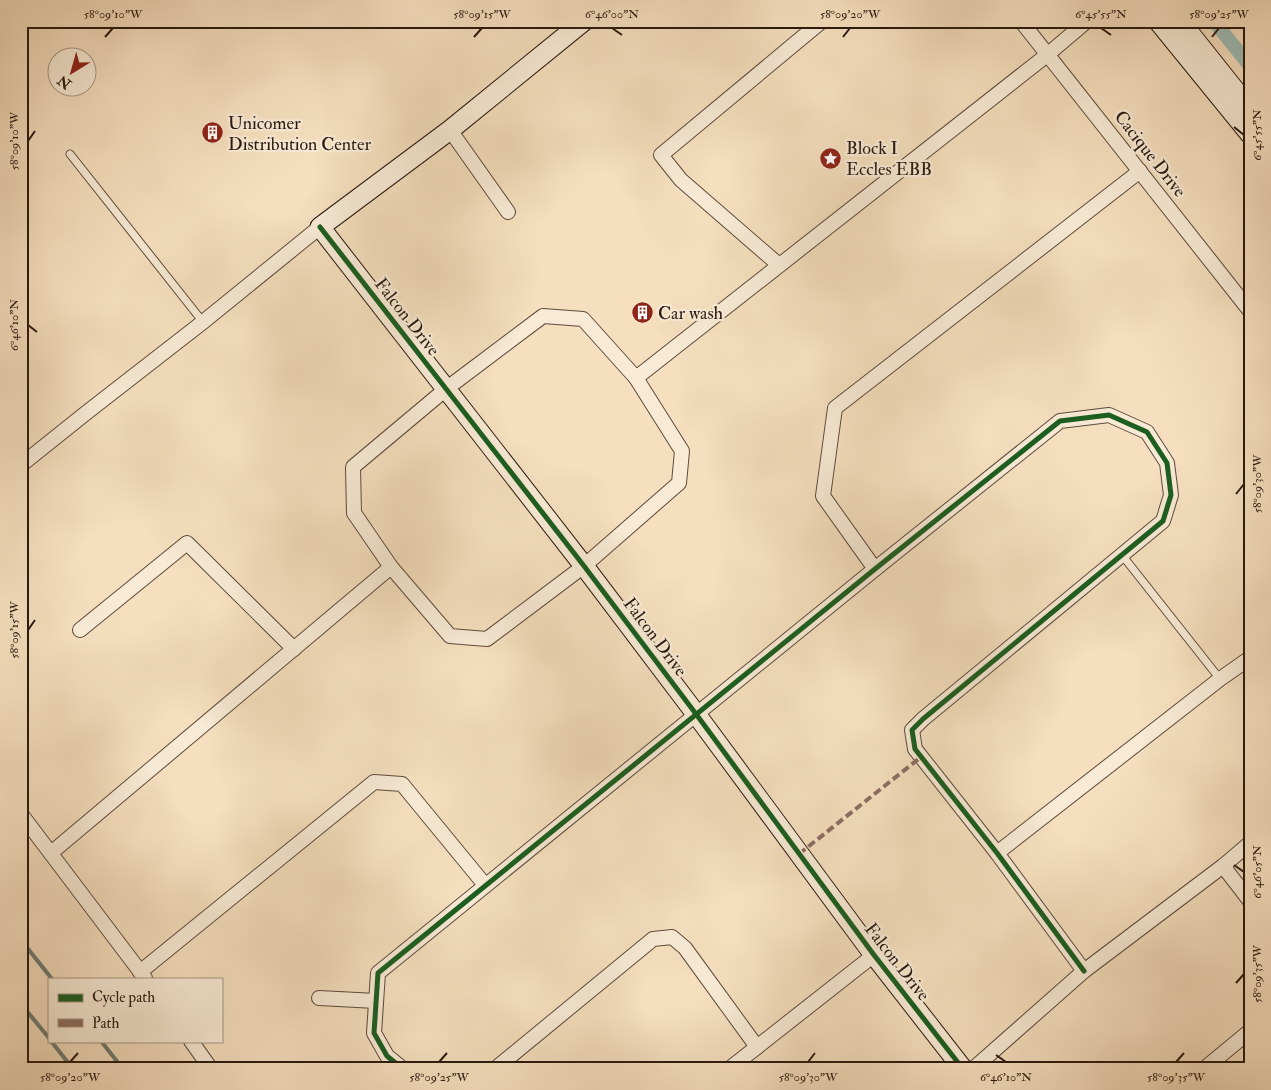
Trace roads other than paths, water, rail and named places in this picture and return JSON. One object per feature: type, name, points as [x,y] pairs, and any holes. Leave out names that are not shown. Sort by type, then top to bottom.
[{"type":"street","points":[[21,465],[320,227],[450,130],[584,21]]},
{"type":"street","points":[[778,265],[680,180],[662,155],[822,21]]},
{"type":"street","name":"Cacique Drive","points":[[1021,21],[1250,311]]},
{"type":"street","points":[[636,378],[1047,55],[1087,21]]},
{"type":"street","points":[[1158,21],[1250,134]]},
{"type":"street","points":[[1180,21],[1250,109]]},
{"type":"street","points":[[450,130],[508,212]]},
{"type":"street","points":[[875,569],[823,496],[836,408],[1140,171]]},
{"type":"street","name":"Falcon Drive","points":[[320,227],[584,566],[696,714],[874,956],[963,1069]]},
{"type":"street","points":[[543,316],[583,320],[636,378],[682,451],[679,484],[584,566],[487,639],[450,636],[391,567],[354,513],[353,468],[446,389],[543,316]]},
{"type":"street","points":[[403,1069],[387,1056],[374,1033],[378,973],[875,569],[1060,422],[1109,415],[1147,432],[1167,462],[1171,495],[1163,521],[931,712],[912,730],[914,749],[997,853],[1084,972]]},
{"type":"street","points":[[80,630],[187,543],[294,649]]},
{"type":"street","points":[[51,853],[391,567]]},
{"type":"street","points":[[997,853],[1220,679],[1250,658]]},
{"type":"street","points":[[21,814],[143,975],[374,782],[402,784],[485,885]]},
{"type":"street","points":[[973,1069],[1084,972],[1223,866],[1250,843]]},
{"type":"street","points":[[1223,866],[1250,901]]},
{"type":"street","points":[[495,1069],[653,939],[672,936],[685,948],[757,1047]]},
{"type":"street","points":[[728,1069],[874,956]]},
{"type":"street","points":[[319,998],[376,1001]]},
{"type":"street","points":[[1204,1069],[1250,1030]]},
{"type":"street","points":[[192,1042],[211,1069]]},
{"type":"lane","points":[[70,154],[203,322]]},
{"type":"lane","points":[[1122,555],[1220,679]]},
{"type":"waterway","points":[[1214,21],[1250,66]]},
{"type":"waterway","points":[[21,940],[51,978]]},
{"type":"waterway","points":[[21,1004],[48,1037]]},
{"type":"waterway","points":[[52,1042],[73,1069]]},
{"type":"waterway","points":[[102,1042],[123,1069]]},
{"type":"place","name":"Unicomer Distribution Center","points":[[212,133]]},
{"type":"place","name":"Block I Eccles EBB","points":[[830,158]]},
{"type":"place","name":"Car wash","points":[[642,313]]}]
